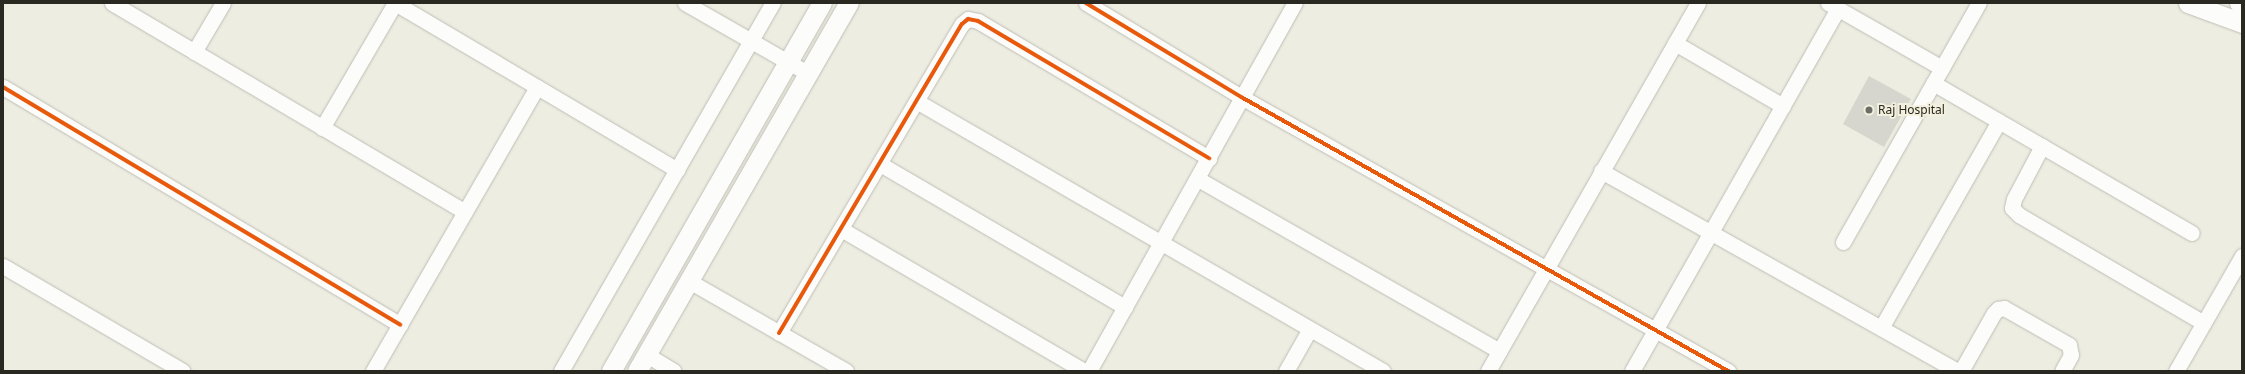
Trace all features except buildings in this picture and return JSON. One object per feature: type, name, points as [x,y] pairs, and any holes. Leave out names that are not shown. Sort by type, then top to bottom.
[{"type":"street","points":[[112,3],[465,212]]},
{"type":"street","points":[[194,52],[224,3]]},
{"type":"street","points":[[322,128],[395,3],[677,170]]},
{"type":"street","points":[[685,3],[808,74]]},
{"type":"street","points":[[561,371],[773,3]]},
{"type":"street","points":[[611,371],[822,3]]},
{"type":"street","points":[[637,371],[849,3]]},
{"type":"street","points":[[1086,3],[1243,98],[1546,267],[1728,371]]},
{"type":"street","points":[[1088,371],[1162,243],[1296,3]]},
{"type":"street","points":[[1488,371],[1698,3]]},
{"type":"street","points":[[1843,242],[1979,3]]},
{"type":"street","points":[[2188,3],[2242,23]]},
{"type":"street","points":[[1632,371],[1784,106],[1833,6],[1942,68]]},
{"type":"street","points":[[779,333],[918,102],[962,24],[968,19],[978,21],[1209,158]]},
{"type":"street","points":[[1675,43],[1784,106]]},
{"type":"street","points":[[1933,83],[2192,233]]},
{"type":"street","points":[[3,87],[400,325]]},
{"type":"street","points":[[373,371],[537,87]]},
{"type":"street","points":[[918,102],[1383,371]]},
{"type":"street","points":[[1881,328],[1999,121]]},
{"type":"street","points":[[2042,146],[2014,199],[2012,208],[2019,215],[2204,323]]},
{"type":"street","points":[[880,164],[1125,307]]},
{"type":"street","points":[[1601,171],[1957,371]]},
{"type":"street","points":[[1198,179],[1499,351]]},
{"type":"street","points":[[841,229],[1084,371]]},
{"type":"street","points":[[2176,371],[2240,264]]},
{"type":"street","points":[[3,266],[183,371]]},
{"type":"street","points":[[689,281],[846,371]]},
{"type":"street","points":[[1961,371],[1994,313],[1998,309],[2004,308],[2069,345],[2071,355],[2062,371]]},
{"type":"street","points":[[1286,371],[1310,329]]},
{"type":"street","points":[[647,355],[674,371]]},
{"type":"cycle path","points":[[1086,3],[1243,98],[1728,371]]},
{"type":"cycle path","points":[[779,333],[962,24],[968,19],[978,21],[1209,158]]},
{"type":"cycle path","points":[[3,87],[400,325]]},
{"type":"place","name":"Raj Hospital","points":[[1869,110]]}]
